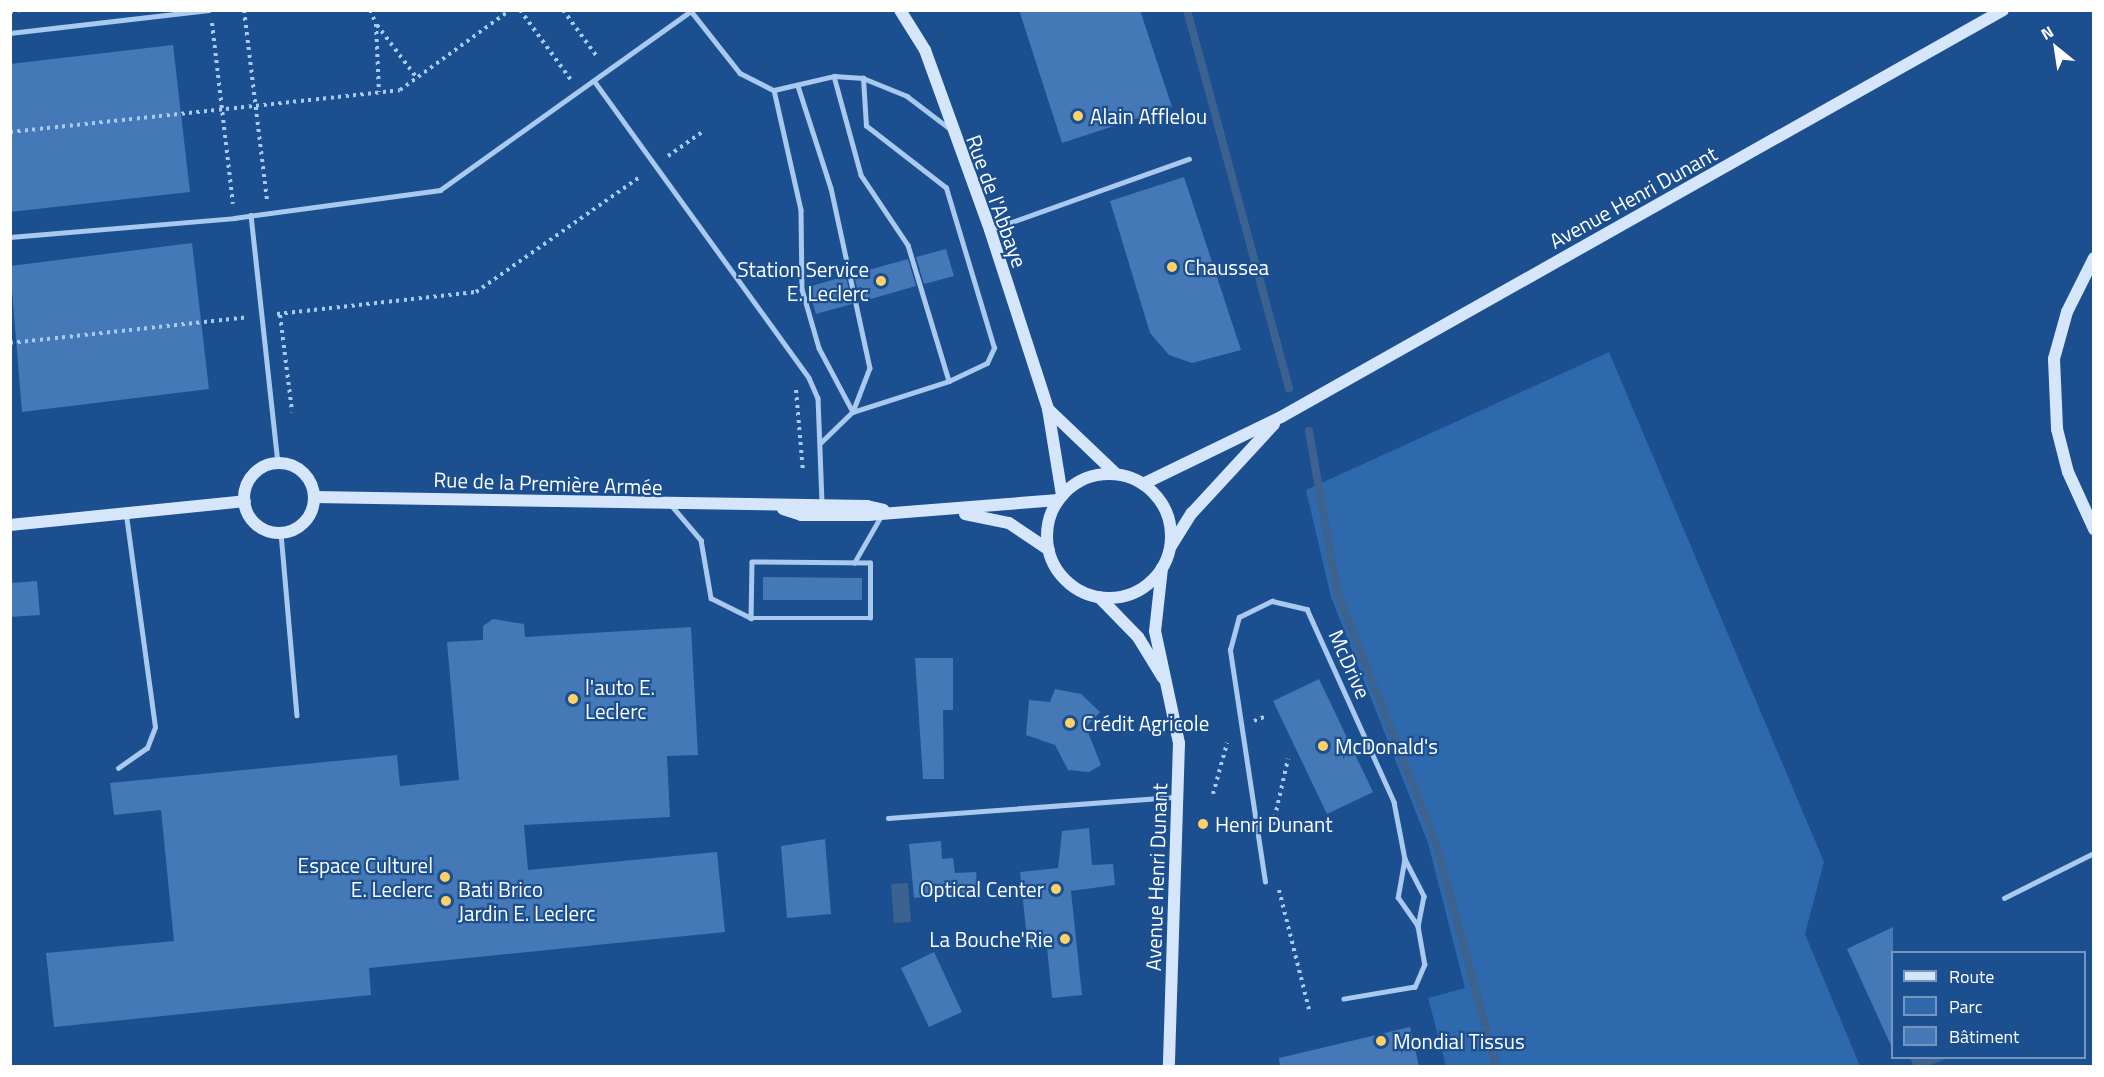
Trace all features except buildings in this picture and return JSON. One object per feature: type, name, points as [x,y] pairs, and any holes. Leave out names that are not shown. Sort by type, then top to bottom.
[{"type":"main road","name":"Rue de l'Abbaye","points":[[900,10],[925,50],[949,128],[990,230],[1048,409],[1060,498]]},
{"type":"main road","name":"Avenue Henri Dunant","points":[[1143,483],[1281,417],[2003,10]]},
{"type":"main road","points":[[2094,258],[2067,312],[2054,359],[2057,429],[2068,472],[2094,530]]},
{"type":"main road","name":"Rue de l'Abbaye","points":[[1048,409],[1116,474]]},
{"type":"main road","name":"Avenue Henri Dunant","points":[[1171,546],[1245,452],[1281,417]]},
{"type":"main road","points":[[278,463],[299,469],[314,497],[301,525],[281,532],[253,520],[244,501],[250,480],[278,463]]},
{"type":"main road","points":[[1116,474],[1143,483],[1166,510],[1171,546],[1162,568],[1135,592],[1099,597],[1072,586],[1049,550],[1047,533],[1060,498],[1078,482],[1116,474]]},
{"type":"main road","name":"Rue de la Première Armée","points":[[314,497],[782,508],[822,506],[884,510]]},
{"type":"main road","name":"Rue de la Première Armée","points":[[782,508],[801,515],[884,510],[943,510],[1060,498]]},
{"type":"main road","points":[[10,525],[244,501]]},
{"type":"main road","name":"Rue de la Première Armée","points":[[943,510],[1009,523],[1049,550]]},
{"type":"main road","name":"Avenue Henri Dunant","points":[[1162,568],[1155,631],[1178,725],[1179,796],[1169,1066]]},
{"type":"main road","name":"Avenue Henri Dunant","points":[[1099,597],[1138,637],[1170,689]]},
{"type":"lane","points":[[10,33],[209,10]]},
{"type":"lane","points":[[10,237],[251,215],[440,190],[595,82],[691,11],[740,73],[774,90],[834,76],[863,78],[907,96],[949,128]]},
{"type":"lane","points":[[834,76],[861,174],[908,245],[949,381]]},
{"type":"lane","points":[[853,412],[949,381],[987,363],[994,348],[988,315],[946,188],[866,126],[863,78]]},
{"type":"lane","points":[[595,82],[809,378],[818,398],[822,506]]},
{"type":"lane","points":[[798,86],[831,188],[870,368],[853,412],[821,443]]},
{"type":"lane","points":[[774,90],[801,210],[801,289],[819,348],[853,412]]},
{"type":"lane","points":[[990,230],[1189,159]]},
{"type":"lane","points":[[251,215],[278,463]]},
{"type":"lane","points":[[672,506],[701,540],[711,598],[751,618],[870,618],[870,563],[752,562],[751,618]]},
{"type":"lane","points":[[854,563],[884,510]]},
{"type":"lane","points":[[118,768],[147,748],[155,727],[126,514]]},
{"type":"lane","points":[[281,532],[297,715]]},
{"type":"lane","name":"McDrive","points":[[1265,882],[1230,650],[1239,617],[1272,601],[1307,609],[1394,802],[1405,859],[1424,896],[1418,926],[1425,964],[1415,987],[1344,999]]},
{"type":"lane","points":[[888,818],[1179,796]]},
{"type":"lane","points":[[2004,898],[2094,853]]},
{"type":"lane","points":[[1405,859],[1398,897],[1418,926]]},
{"type":"path","points":[[10,12],[21,10]]},
{"type":"path","points":[[370,10],[376,24],[417,78]]},
{"type":"path","points":[[10,132],[400,90],[510,10]]},
{"type":"path","points":[[520,10],[580,92]]},
{"type":"path","points":[[376,24],[379,93]]},
{"type":"path","points":[[668,156],[702,132]]},
{"type":"path","points":[[634,166],[647,184]]},
{"type":"path","points":[[10,343],[476,292],[640,176]]},
{"type":"path","points":[[789,380],[796,390],[803,476]]},
{"type":"path","points":[[1270,835],[1288,759]]},
{"type":"path","points":[[1276,879],[1309,1009]]},
{"type":"green space","points":[[1609,352],[1824,862],[1805,934],[1860,1066],[1446,1066],[1428,998],[1465,988],[1428,843],[1331,597],[1306,490]]},
{"type":"shaded area","points":[[908,883],[911,922],[894,923],[891,884]]},
{"type":"shaded area","points":[[1910,1059],[1946,1059],[1928,1066],[1914,1066]]},
{"type":"waterway","points":[[1187,10],[1289,389]]},
{"type":"waterway","points":[[1309,431],[1337,592],[1436,843],[1496,1066]]},
{"type":"place","name":"Alain Afflelou","points":[[1078,116]]},
{"type":"place","name":"Chaussea","points":[[1172,267]]},
{"type":"place","name":"Station Service E. Leclerc","points":[[881,281]]},
{"type":"place","name":"l'auto E. Leclerc","points":[[573,699]]},
{"type":"place","name":"Crédit Agricole","points":[[1070,723]]},
{"type":"place","name":"McDonald's","points":[[1323,746]]},
{"type":"place","name":"Henri Dunant","points":[[1203,824]]},
{"type":"place","name":"Espace Culturel E. Leclerc","points":[[445,877]]},
{"type":"place","name":"Optical Center","points":[[1056,889]]},
{"type":"place","name":"Bati Brico Jardin E. Leclerc","points":[[446,901]]},
{"type":"place","name":"La Bouche'Rie","points":[[1065,939]]},
{"type":"place","name":"Mondial Tissus","points":[[1381,1041]]}]
